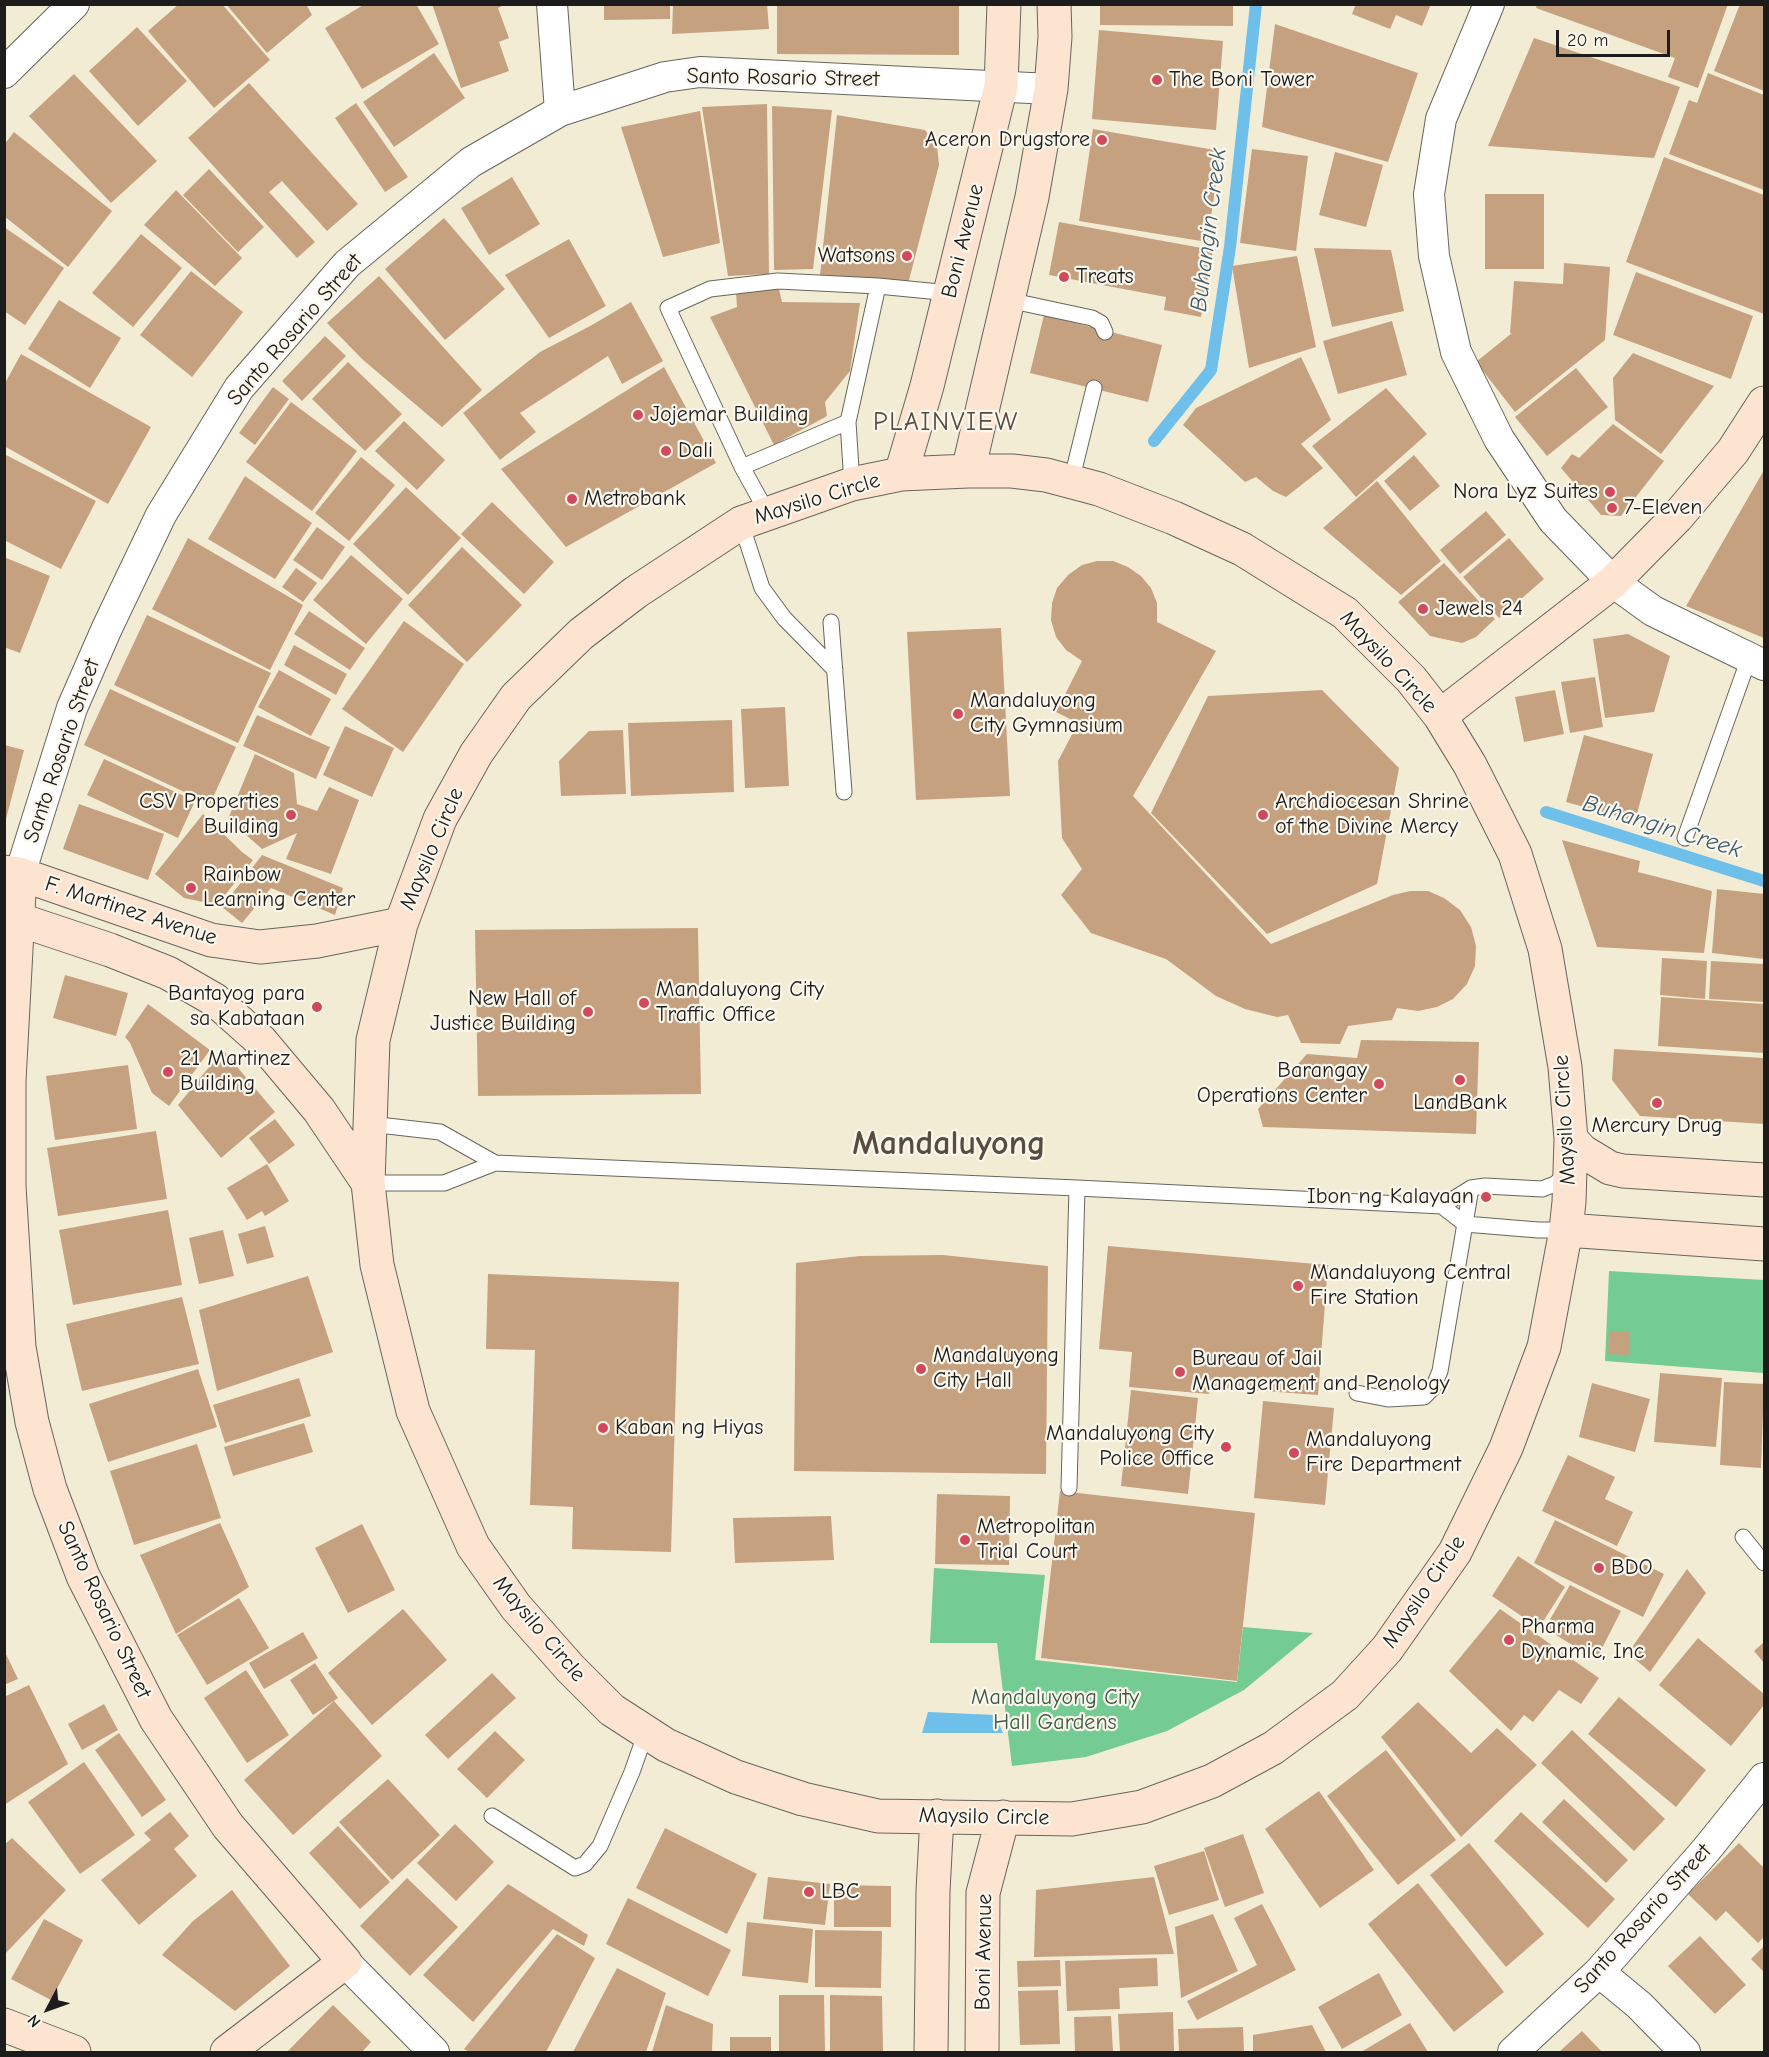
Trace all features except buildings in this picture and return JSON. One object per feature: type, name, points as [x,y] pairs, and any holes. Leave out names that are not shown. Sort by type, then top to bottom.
[{"type":"main road","name":"Boni Avenue","points":[[901,474],[927,386],[1001,86],[1004,4]]},
{"type":"main road","points":[[968,471],[1032,197],[1051,90],[1055,37],[1054,4]]},
{"type":"main road","points":[[1440,716],[1613,582],[1677,517],[1733,451],[1764,403]]},
{"type":"main road","name":"Maysilo Circle","points":[[968,471],[1012,471],[1046,475],[1099,489],[1174,518],[1242,549],[1345,612],[1411,679],[1440,716],[1470,765],[1515,854],[1542,939],[1564,1067],[1571,1139],[1566,1230],[1544,1347],[1506,1448],[1455,1552],[1387,1649],[1345,1695],[1273,1748],[1212,1781],[1142,1807],[1072,1819],[878,1816],[803,1799],[736,1777],[666,1745],[612,1710],[570,1668],[516,1607],[473,1546],[413,1411],[376,1265],[368,1183],[374,1040],[401,924],[440,819],[476,753],[516,697],[581,634],[636,592],[754,519],[852,484],[901,474],[968,471]]},
{"type":"main road","name":"Santo Rosario Street","points":[[12,873],[9,1186],[19,1347],[32,1422],[50,1489],[83,1576],[156,1719],[228,1826],[345,1962]]},
{"type":"main road","name":"F. Martinez Avenue","points":[[12,873],[211,940],[260,947],[317,941],[401,924]]},
{"type":"main road","name":"F. Martinez Avenue","points":[[11,918],[110,950],[168,973],[215,1000],[269,1049],[319,1110],[368,1183]]},
{"type":"main road","points":[[1571,1139],[1582,1151],[1610,1168],[1623,1171],[1764,1180]]},
{"type":"main road","points":[[1566,1230],[1764,1244]]},
{"type":"main road","points":[[931,2052],[933,1902],[937,1816]]},
{"type":"main road","name":"Boni Avenue","points":[[982,2052],[983,1893],[1003,1817]]},
{"type":"main road","points":[[227,2052],[345,1962]]},
{"type":"main road","points":[[4,2025],[74,2052]]},
{"type":"street","points":[[4,73],[74,4]]},
{"type":"street","points":[[552,4],[560,111]]},
{"type":"street","points":[[1489,4],[1441,119],[1429,194],[1434,256],[1456,352],[1499,439],[1553,520],[1613,582],[1653,611],[1757,661]]},
{"type":"street","name":"Santo Rosario Street","points":[[12,873],[72,708],[107,628],[161,515],[238,388],[347,264],[471,162],[560,111],[665,77],[700,72],[1051,90]]},
{"type":"street","name":"Santo Rosario Street","points":[[1514,2052],[1599,1972],[1706,1850],[1764,1778]]},
{"type":"street","name":"Santo Rosario Street","points":[[345,1962],[434,2052]]},
{"type":"street","points":[[1599,1972],[1639,2005],[1685,2052]]},
{"type":"lane","points":[[835,670],[784,618],[762,588],[754,519],[742,467],[668,308],[711,289],[778,281],[878,286],[950,293]]},
{"type":"lane","points":[[852,484],[848,422],[878,286]]},
{"type":"lane","points":[[1008,300],[1092,318],[1101,323],[1106,332]]},
{"type":"lane","points":[[1071,482],[1094,388]]},
{"type":"lane","points":[[742,467],[848,422]]},
{"type":"lane","points":[[831,622],[844,792]]},
{"type":"lane","points":[[1685,838],[1757,661]]},
{"type":"lane","points":[[370,1124],[440,1132],[495,1163]]},
{"type":"lane","points":[[368,1183],[444,1183],[495,1163],[1442,1206],[1471,1188],[1485,1186],[1542,1189],[1555,1184],[1570,1171]]},
{"type":"lane","points":[[1069,1488],[1077,1188]]},
{"type":"lane","points":[[1357,1393],[1388,1399],[1415,1398],[1424,1397],[1433,1388],[1440,1371],[1471,1188]]},
{"type":"lane","points":[[1442,1206],[1465,1224],[1566,1230]]},
{"type":"lane","points":[[1743,1538],[1764,1563]]},
{"type":"lane","points":[[492,1816],[575,1868],[585,1864],[600,1846],[632,1772],[646,1732]]},
{"type":"green space","points":[[1609,1271],[1764,1280],[1763,1373],[1605,1361]]},
{"type":"green space","name":"Mandaluyong City Hall Gardens","points":[[934,1568],[1045,1575],[1035,1660],[1237,1682],[1243,1627],[1313,1633],[1244,1690],[1167,1731],[1086,1757],[1012,1766],[997,1643],[930,1643]]},
{"type":"water","points":[[928,1712],[995,1715],[1003,1733],[922,1733]]},
{"type":"waterway","name":"Buhangin Creek","points":[[1154,441],[1211,370],[1230,247],[1256,4]]},
{"type":"waterway","name":"Buhangin Creek","points":[[1546,812],[1764,881]]},
{"type":"place","name":"The Boni Tower","points":[[1157,80]]},
{"type":"place","name":"Aceron Drugstore","points":[[1102,140]]},
{"type":"place","name":"Watsons","points":[[907,256]]},
{"type":"place","name":"Treats","points":[[1064,277]]},
{"type":"place","name":"Jojemar Building","points":[[638,415]]},
{"type":"place","name":"Dali","points":[[666,451]]},
{"type":"place","name":"Nora Lyz Suites","points":[[1610,492]]},
{"type":"place","name":"Metrobank","points":[[572,499]]},
{"type":"place","name":"7-Eleven","points":[[1612,508]]},
{"type":"place","name":"Jewels 24","points":[[1423,609]]},
{"type":"place","name":"Mandaluyong City Gymnasium","points":[[958,714]]},
{"type":"place","name":"CSV Properties Building","points":[[291,815]]},
{"type":"place","name":"Archdiocesan Shrine of the Divine Mercy","points":[[1263,815]]},
{"type":"place","name":"Rainbow Learning Center","points":[[191,888]]},
{"type":"place","name":"Mandaluyong City Traffic Office","points":[[644,1003]]},
{"type":"place","name":"Bantayog para sa Kabataan","points":[[317,1007]]},
{"type":"place","name":"New Hall of Justice Building","points":[[588,1012]]},
{"type":"place","name":"21 Martinez Building","points":[[168,1072]]},
{"type":"place","name":"LandBank","points":[[1460,1080]]},
{"type":"place","name":"Barangay Operations Center","points":[[1379,1084]]},
{"type":"place","name":"Mercury Drug","points":[[1657,1103]]},
{"type":"place","name":"Ibon ng Kalayaan","points":[[1486,1197]]},
{"type":"place","name":"Mandaluyong Central Fire Station","points":[[1298,1286]]},
{"type":"place","name":"Mandaluyong City Hall","points":[[921,1369]]},
{"type":"place","name":"Bureau of Jail Management and Penology","points":[[1180,1372]]},
{"type":"place","name":"Kaban ng Hiyas","points":[[603,1428]]},
{"type":"place","name":"Mandaluyong City Police Office","points":[[1226,1447]]},
{"type":"place","name":"Mandaluyong Fire Department","points":[[1294,1453]]},
{"type":"place","name":"Metropolitan Trial Court","points":[[965,1540]]},
{"type":"place","name":"BDO","points":[[1599,1568]]},
{"type":"place","name":"Pharma Dynamic, Inc","points":[[1509,1640]]},
{"type":"place","name":"LBC","points":[[809,1892]]},
{"type":"district","name":"PLAINVIEW","points":[[946,423]]},
{"type":"district","name":"Mandaluyong","points":[[949,1144]]}]
